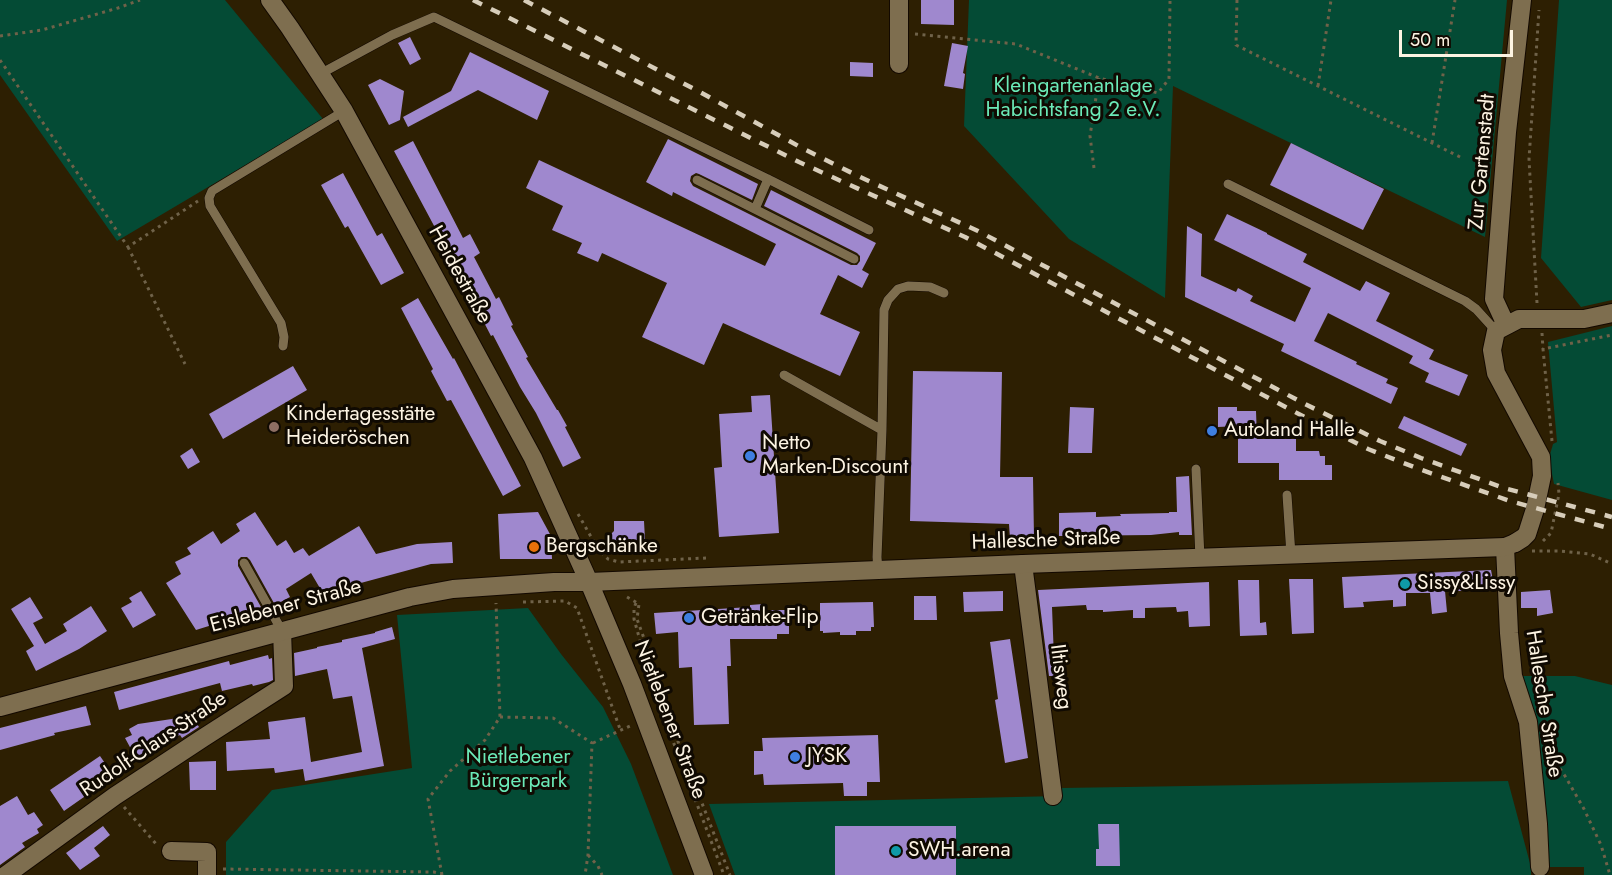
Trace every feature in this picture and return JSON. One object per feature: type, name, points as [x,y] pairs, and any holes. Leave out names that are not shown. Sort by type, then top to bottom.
[{"type":"street","name":"Heidestraße","points":[[270,0],[344,111],[528,449],[589,582]]},
{"type":"street","points":[[899,0],[899,64]]},
{"type":"street","name":"Zur Gartenstadt","points":[[1501,328],[1494,299],[1507,132],[1522,0]]},
{"type":"street","points":[[1513,544],[1527,534],[1542,476],[1541,457],[1496,373],[1492,350],[1501,328],[1519,320],[1584,319],[1612,313]]},
{"type":"street","name":"Hallesche Straße","points":[[589,582],[1291,555],[1513,544],[1509,633],[1513,676],[1527,722],[1538,824],[1540,867]]},
{"type":"street","name":"Iltisweg","points":[[1023,564],[1053,796]]},
{"type":"street","name":"Eislebener Straße","points":[[0,707],[410,597],[453,589],[589,582]]},
{"type":"street","name":"Nietlebener Straße","points":[[589,582],[633,684],[704,875]]},
{"type":"street","name":"Rudolf-Claus-Straße","points":[[6,875],[116,796],[284,686],[282,631]]},
{"type":"street","points":[[171,851],[207,852],[207,872]]},
{"type":"lane","points":[[320,74],[392,35],[434,17],[869,230]]},
{"type":"lane","points":[[283,346],[281,323],[210,206],[209,198],[212,192],[344,111]]},
{"type":"lane","points":[[754,209],[768,179]]},
{"type":"lane","points":[[696,180],[854,259]]},
{"type":"lane","points":[[1228,184],[1465,301],[1501,328]]},
{"type":"lane","points":[[878,571],[884,310],[888,300],[898,290],[908,286],[930,287],[944,293]]},
{"type":"lane","points":[[784,375],[882,430]]},
{"type":"lane","points":[[1196,469],[1200,558]]},
{"type":"lane","points":[[1287,495],[1291,555]]},
{"type":"lane","points":[[244,563],[282,631]]},
{"type":"path","points":[[0,36],[42,30],[140,0]]},
{"type":"path","points":[[1237,0],[1236,45],[1464,159]]},
{"type":"path","points":[[1318,86],[1330,0]]},
{"type":"path","points":[[1432,143],[1455,0]]},
{"type":"path","points":[[1540,0],[1529,159],[1536,297],[1552,446]]},
{"type":"path","points":[[898,32],[1016,44],[1099,78],[1158,93],[1169,79],[1170,1]]},
{"type":"path","points":[[0,60],[128,247],[185,363]]},
{"type":"path","points":[[1094,168],[1090,136],[1099,78]]},
{"type":"path","points":[[128,247],[212,192]]},
{"type":"path","points":[[1543,349],[1612,335]]},
{"type":"path","points":[[1513,544],[1535,548],[1551,533],[1559,494],[1557,480]]},
{"type":"path","points":[[574,507],[598,549],[608,560],[619,562],[706,560],[615,566]]},
{"type":"path","points":[[1513,544],[1529,550],[1590,554],[1612,564]]},
{"type":"path","points":[[556,601],[572,605],[580,614],[620,729],[592,743]]},
{"type":"path","points":[[207,872],[434,872],[443,875],[428,799],[450,771],[485,740],[500,717],[496,603]]},
{"type":"path","points":[[724,875],[657,700],[634,619],[636,603],[639,604],[637,619],[661,698],[730,875]]},
{"type":"path","points":[[500,717],[553,718],[592,743]]},
{"type":"path","points":[[585,875],[588,855],[592,743]]},
{"type":"path","points":[[1546,749],[1584,809],[1601,845],[1610,875]]},
{"type":"path","points":[[116,796],[160,849],[171,851]]},
{"type":"path","points":[[588,855],[598,866],[602,875]]},
{"type":"green space","points":[[0,0],[225,0],[323,119],[117,241],[0,75]]},
{"type":"green space","name":"Kleingartenanlage Habichtsfang 2 e.V.","points":[[969,0],[1507,0],[1485,237],[1173,86],[1165,298],[1069,239],[964,126]]},
{"type":"green space","points":[[1559,0],[1612,0],[1612,300],[1581,307],[1541,258]]},
{"type":"green space","points":[[1612,326],[1612,500],[1554,484],[1549,458],[1553,444],[1557,442],[1548,342]]},
{"type":"green space","name":"Nietlebener Bürgerpark","points":[[528,608],[603,707],[631,764],[673,875],[226,875],[226,842],[272,790],[412,768],[397,615]]},
{"type":"green space","points":[[1513,676],[1575,676],[1612,685],[1612,875],[1584,875],[1584,867],[1540,867]]},
{"type":"green space","points":[[1508,781],[1531,867],[1531,875],[735,875],[709,804],[1059,796],[1061,788]]},
{"type":"building","points":[[921,0],[954,0],[954,25],[921,24]]},
{"type":"building","points":[[410,37],[421,59],[410,65],[398,43]]},
{"type":"building","points":[[952,43],[968,46],[963,73],[965,74],[963,89],[944,86]]},
{"type":"building","points":[[470,52],[549,91],[537,120],[478,90],[408,127],[403,117],[451,91]]},
{"type":"building","points":[[850,62],[873,63],[873,77],[850,76]]},
{"type":"building","points":[[380,79],[404,91],[400,120],[389,125],[368,85]]},
{"type":"building","points":[[668,139],[758,184],[752,200],[696,173],[691,176],[690,181],[693,186],[851,265],[857,265],[860,261],[857,253],[764,206],[771,190],[876,243],[862,270],[869,274],[862,288],[838,275],[820,314],[860,332],[840,376],[723,323],[704,365],[642,337],[667,283],[602,253],[598,262],[577,253],[582,243],[552,230],[563,206],[526,188],[539,160],[765,266],[776,244],[673,192],[672,196],[646,182]]},
{"type":"building","points":[[413,141],[463,238],[470,234],[480,253],[474,257],[496,299],[499,297],[513,325],[511,326],[528,357],[526,358],[567,426],[565,427],[581,458],[563,467],[394,151]]},
{"type":"building","points":[[1291,143],[1384,189],[1363,230],[1270,185]]},
{"type":"building","points":[[343,173],[377,236],[382,233],[404,273],[381,285],[348,226],[345,228],[321,185]]},
{"type":"building","points":[[1227,214],[1307,254],[1303,262],[1360,291],[1366,281],[1390,293],[1376,321],[1434,350],[1429,359],[1468,375],[1459,396],[1425,382],[1429,373],[1409,363],[1413,356],[1328,313],[1314,341],[1388,379],[1386,383],[1398,388],[1391,404],[1281,351],[1284,344],[1185,297],[1187,226],[1202,234],[1201,276],[1236,292],[1238,288],[1253,296],[1250,301],[1295,322],[1311,288],[1214,240]]},
{"type":"building","points":[[418,298],[454,358],[521,486],[503,496],[451,400],[447,401],[401,308]]},
{"type":"building","points":[[293,366],[307,390],[223,439],[209,414]]},
{"type":"building","points":[[913,371],[1002,372],[1000,477],[1033,477],[1034,538],[1010,539],[1009,524],[910,521]]},
{"type":"building","name":"Netto Marken-Discount","points":[[770,395],[779,533],[719,537],[714,468],[722,467],[719,414],[752,412],[751,396]]},
{"type":"building","points":[[1070,407],[1094,408],[1092,453],[1068,453]]},
{"type":"building","points":[[1218,407],[1237,407],[1237,411],[1256,411],[1257,439],[1296,439],[1296,451],[1319,451],[1320,456],[1325,456],[1325,465],[1332,465],[1332,480],[1279,480],[1279,463],[1238,463],[1238,426],[1218,427]]},
{"type":"building","points":[[1404,416],[1467,444],[1461,456],[1398,428]]},
{"type":"building","points":[[192,448],[200,462],[188,469],[180,456]]},
{"type":"building","points":[[1189,476],[1192,535],[1179,535],[1179,532],[1151,535],[1059,536],[1059,513],[1096,512],[1096,517],[1177,512],[1176,477]]},
{"type":"building","points":[[255,512],[277,546],[286,540],[294,553],[303,548],[309,556],[359,526],[376,554],[417,544],[452,542],[453,563],[431,564],[346,587],[345,581],[324,595],[311,573],[286,589],[290,597],[275,605],[250,560],[247,557],[241,557],[238,560],[238,566],[261,607],[244,615],[196,630],[166,583],[181,574],[175,562],[191,554],[187,548],[213,531],[221,544],[240,531],[236,524]]},
{"type":"building","points":[[538,512],[551,536],[552,559],[500,559],[498,514]]},
{"type":"building","points":[[614,521],[644,521],[645,540],[640,540],[641,553],[619,554],[606,539],[614,531]]},
{"type":"building","points":[[1491,570],[1495,591],[1445,591],[1447,612],[1432,614],[1430,593],[1406,593],[1406,606],[1393,607],[1393,600],[1363,602],[1364,607],[1344,608],[1342,577]]},
{"type":"building","points":[[1289,579],[1313,579],[1314,633],[1292,634]]},
{"type":"building","points":[[1238,580],[1259,580],[1260,623],[1266,622],[1267,635],[1240,636]]},
{"type":"building","points":[[1209,582],[1210,626],[1189,627],[1188,611],[1177,612],[1176,607],[1145,608],[1145,618],[1133,618],[1133,610],[1103,612],[1103,610],[1087,610],[1086,605],[1052,607],[1057,676],[1049,676],[1038,590]]},
{"type":"building","points":[[1550,590],[1553,613],[1537,616],[1537,608],[1521,608],[1521,592]]},
{"type":"building","points":[[141,591],[156,615],[133,628],[121,608],[132,602],[129,598]]},
{"type":"building","points":[[1003,591],[1003,611],[964,612],[963,592]]},
{"type":"building","points":[[914,596],[936,596],[937,620],[914,620]]},
{"type":"building","points":[[30,597],[43,618],[33,623],[45,644],[67,631],[63,624],[91,606],[107,631],[79,649],[36,671],[26,651],[34,646],[11,609]]},
{"type":"building","points":[[873,602],[874,627],[871,627],[871,631],[856,631],[856,635],[840,635],[840,632],[823,633],[820,631],[820,603]]},
{"type":"building","points":[[763,604],[764,610],[789,610],[789,634],[777,634],[777,639],[730,639],[731,666],[727,666],[729,724],[694,725],[692,667],[679,668],[678,632],[656,634],[654,613],[750,607],[750,605]]},
{"type":"building","points":[[392,627],[395,639],[362,648],[384,766],[305,781],[303,769],[275,773],[274,768],[227,771],[226,742],[270,739],[268,722],[305,717],[311,762],[362,752],[352,696],[333,699],[327,669],[295,676],[294,653]]},
{"type":"building","points":[[1010,639],[1028,758],[1005,763],[995,700],[998,699],[990,642]]},
{"type":"building","points":[[268,655],[269,659],[272,658],[273,680],[269,682],[222,691],[220,683],[119,710],[114,692],[229,661],[230,665]]},
{"type":"building","points":[[86,706],[91,725],[54,733],[55,735],[0,750],[0,728]]},
{"type":"building","points":[[192,716],[199,727],[182,738],[180,735],[137,760],[125,738],[132,735],[129,729],[138,724]]},
{"type":"building","points":[[878,735],[880,782],[867,782],[867,796],[844,796],[843,783],[764,785],[763,774],[754,775],[754,751],[763,751],[762,738]]},
{"type":"building","points":[[100,756],[114,776],[64,811],[50,790]]},
{"type":"building","points":[[216,761],[216,790],[190,790],[189,762]]},
{"type":"building","points":[[17,796],[28,815],[34,812],[43,825],[37,829],[39,833],[22,843],[25,847],[0,865],[0,806]]},
{"type":"building","points":[[1098,824],[1119,824],[1120,866],[1096,866],[1096,849],[1099,849]]},
{"type":"building","points":[[103,826],[110,835],[94,848],[100,856],[80,870],[66,853]]},
{"type":"building","name":"SWH.arena","points":[[835,826],[956,826],[956,875],[835,875]]},
{"type":"railway","points":[[473,0],[799,162],[965,237],[1368,449],[1510,501],[1612,529]]},
{"type":"railway","points":[[524,0],[802,148],[978,231],[1305,404],[1380,441],[1504,488],[1612,517]]},
{"type":"place","name":"Kindertagesstätte Heideröschen","points":[[274,427]]},
{"type":"place","name":"Autoland Halle","points":[[1212,431]]},
{"type":"place","name":"Netto Marken-Discount","points":[[750,456]]},
{"type":"place","name":"Bergschänke","points":[[534,547]]},
{"type":"place","name":"Sissy&Lissy","points":[[1405,584]]},
{"type":"place","name":"Getränke-Flip","points":[[689,618]]},
{"type":"place","name":"JYSK","points":[[795,757]]},
{"type":"place","name":"SWH.arena","points":[[896,851]]}]
